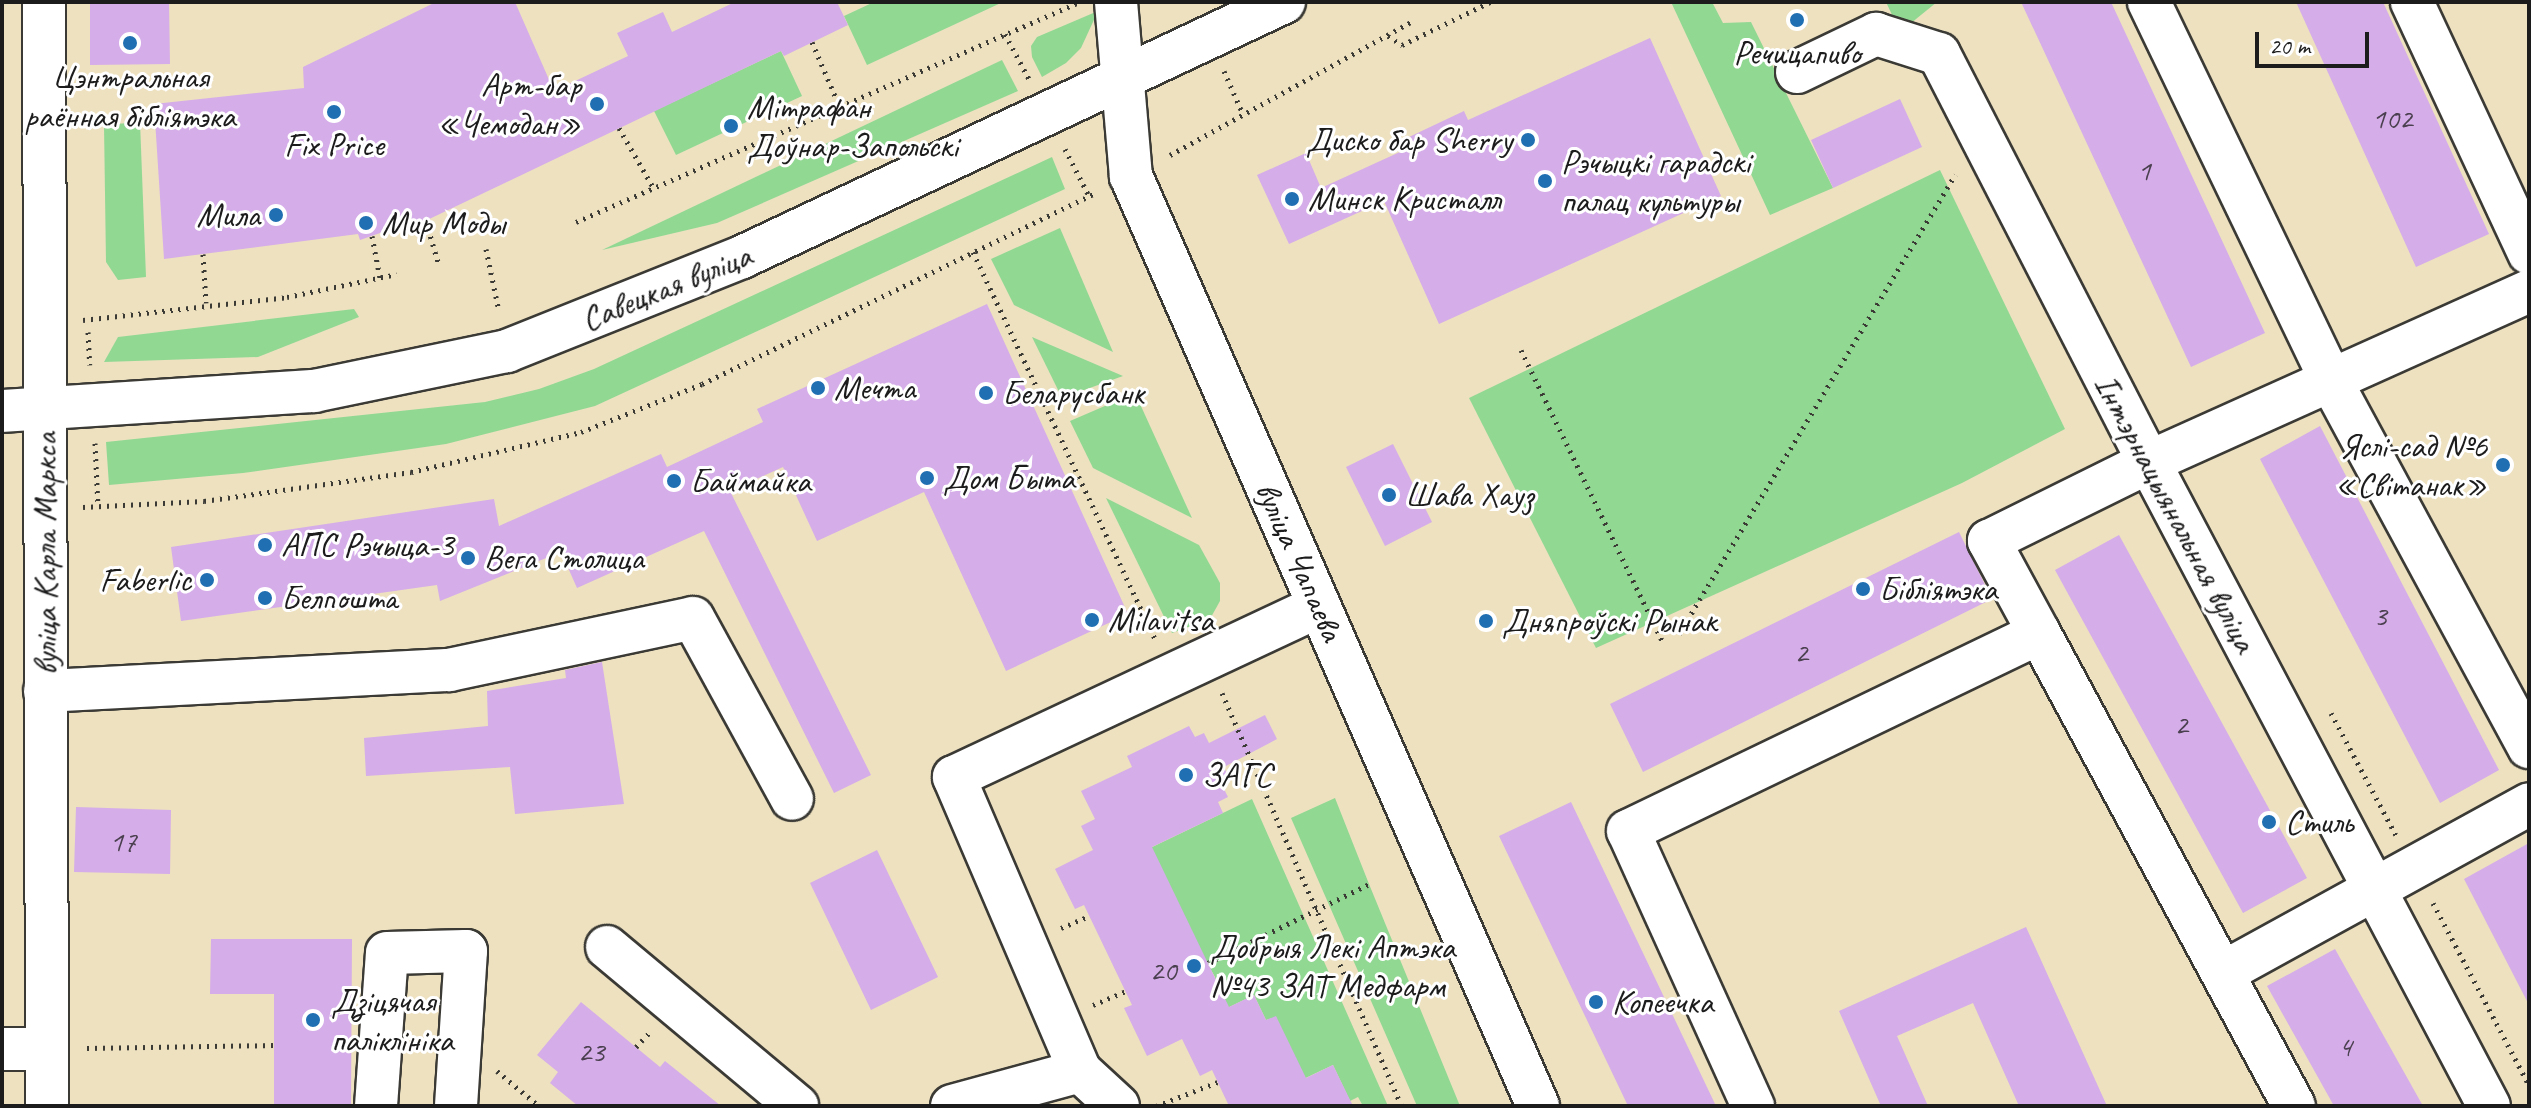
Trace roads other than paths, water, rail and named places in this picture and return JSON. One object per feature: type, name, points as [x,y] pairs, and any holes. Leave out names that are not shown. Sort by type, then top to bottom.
[{"type":"street","name":"вуліца Карла Маркса","points":[[44,2],[47,1106]]},
{"type":"street","name":"вуліца Чапаева","points":[[1116,2],[1131,176],[1538,1106]]},
{"type":"street","name":"Савецкая вуліца","points":[[2,411],[314,391],[507,351],[742,257],[1284,2]]},
{"type":"street","points":[[2149,2],[2332,383],[2529,747]]},
{"type":"street","points":[[2412,2],[2529,253]]},
{"type":"street","name":"Інтэрнацыянальная вуліца","points":[[1797,72],[1876,34],[1939,54],[2149,462],[2489,1106]]},
{"type":"street","points":[[2294,1106],[1989,541],[2149,462],[2332,383],[2529,291]]},
{"type":"street","points":[[1118,1106],[1080,1071],[954,777],[1319,606]]},
{"type":"street","points":[[45,691],[449,670],[693,618],[792,799]]},
{"type":"street","points":[[1753,1106],[1628,831],[2039,633]]},
{"type":"street","points":[[2224,972],[2373,887],[2529,804]]},
{"type":"street","points":[[607,947],[797,1106]]},
{"type":"street","points":[[376,1106],[387,953],[466,951],[456,1106]]},
{"type":"street","points":[[2,1049],[47,1049]]},
{"type":"street","points":[[952,1106],[1080,1071]]},
{"type":"place","name":"Речицапиво","points":[[1797,20]]},
{"type":"place","name":"Цэнтральная раённая бібліятэка","points":[[130,43]]},
{"type":"place","name":"Арт-бар «Чемодан»","points":[[597,104]]},
{"type":"place","name":"Fix Price","points":[[334,112]]},
{"type":"place","name":"Мітрафан Доўнар-Запольскі","points":[[731,126]]},
{"type":"place","name":"Диско бар Sherry","points":[[1528,140]]},
{"type":"place","name":"Рэчыцкі гарадскі палац культуры","points":[[1545,181]]},
{"type":"place","name":"Минск Кристалл","points":[[1292,199]]},
{"type":"place","name":"Мила","points":[[276,215]]},
{"type":"place","name":"Мир Моды","points":[[366,223]]},
{"type":"place","name":"Мечта","points":[[818,388]]},
{"type":"place","name":"Беларусбанк","points":[[986,393]]},
{"type":"place","name":"Яслі-сад №6 «Світанак»","points":[[2503,465]]},
{"type":"place","name":"Дом Быта","points":[[927,478]]},
{"type":"place","name":"Баймайка","points":[[674,481]]},
{"type":"place","name":"Шава Хауз","points":[[1389,495]]},
{"type":"place","name":"АПС Рэчыца-3","points":[[265,545]]},
{"type":"place","name":"Вега Столица","points":[[468,558]]},
{"type":"place","name":"Faberlic","points":[[207,580]]},
{"type":"place","name":"Бібліятэка","points":[[1863,589]]},
{"type":"place","name":"Белпошта","points":[[265,598]]},
{"type":"place","name":"Milavitsa","points":[[1092,620]]},
{"type":"place","name":"Дняпроўскі Рынак","points":[[1486,621]]},
{"type":"place","name":"ЗАГС","points":[[1186,775]]},
{"type":"place","name":"Стиль","points":[[2269,822]]},
{"type":"place","name":"Добрыя Лекі Аптэка №43 ЗАТ Медфарм","points":[[1194,966]]},
{"type":"place","name":"Копеечка","points":[[1596,1002]]},
{"type":"place","name":"Дзіцячая паліклініка","points":[[313,1020]]}]
